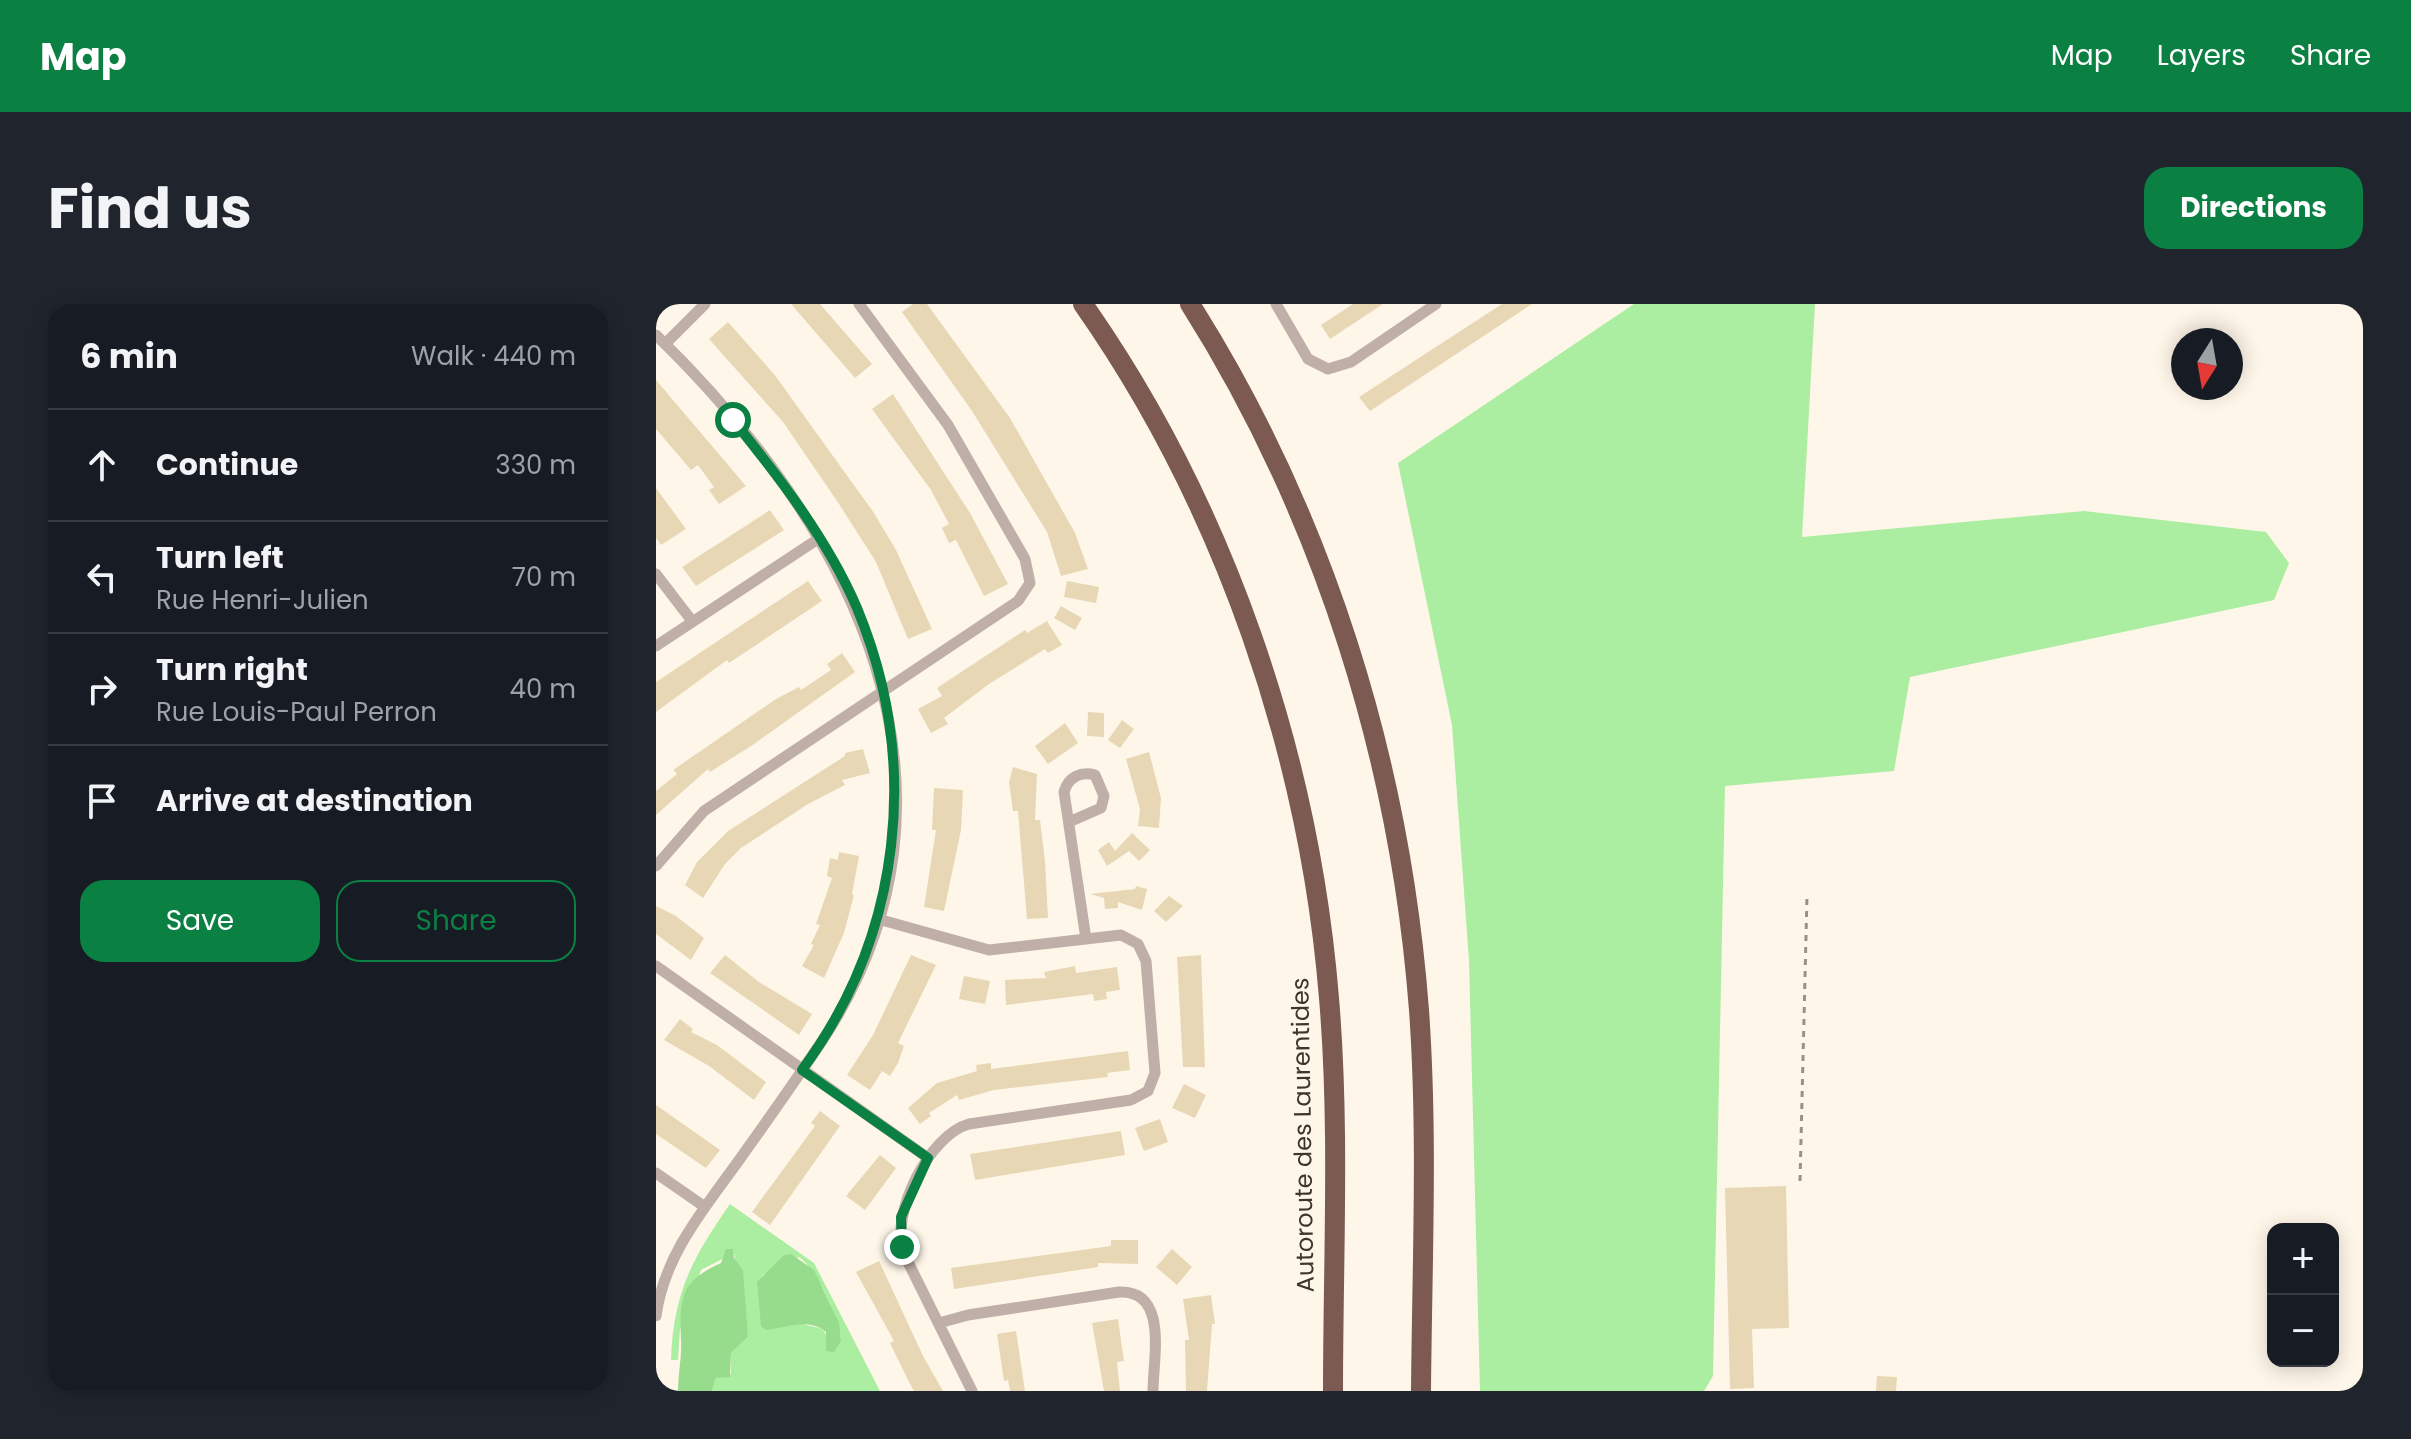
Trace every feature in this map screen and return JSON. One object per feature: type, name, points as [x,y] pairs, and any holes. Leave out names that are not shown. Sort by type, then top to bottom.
[{"type":"highway","name":"Autoroute des Laurentides","points":[[1083,304],[1155,421],[1217,550],[1265,678],[1295,788],[1315,891],[1331,1022],[1333,1391]]},
{"type":"highway","points":[[1190,304],[1266,440],[1317,556],[1357,674],[1389,797],[1410,923],[1420,1034],[1421,1391]]},
{"type":"street","points":[[656,1316],[672,1261],[705,1207],[839,1013],[878,919],[889,869],[895,811],[894,751],[884,690],[856,606],[818,539],[751,442],[660,340],[705,304]]},
{"type":"street","points":[[656,866],[704,811],[1018,601],[1028,589],[1031,574],[963,447],[909,368],[859,304]]},
{"type":"street","points":[[1276,304],[1308,359],[1324,369],[1342,367],[1436,304]]},
{"type":"street","points":[[656,646],[818,539]]},
{"type":"street","points":[[656,574],[692,621]]},
{"type":"street","points":[[1069,822],[1101,808],[1104,796],[1095,775],[1084,773],[1066,785],[1069,822],[1086,939]]},
{"type":"street","points":[[878,919],[989,950],[1121,935],[1142,949],[1155,1068],[1148,1091],[1131,1100],[962,1126],[943,1138],[928,1158],[901,1217],[899,1233],[904,1254],[972,1391]]},
{"type":"street","points":[[656,966],[928,1158]]},
{"type":"street","points":[[656,1173],[705,1207]]},
{"type":"street","points":[[939,1323],[968,1315],[1119,1292],[1136,1294],[1148,1302],[1153,1312],[1153,1391]]},
{"type":"path","points":[[1800,1181],[1807,896]]},
{"type":"green space","points":[[1634,304],[1815,304],[1802,537],[2084,511],[2266,532],[2289,563],[2274,600],[1910,677],[1894,771],[1725,786],[1713,1376],[1704,1391],[1480,1391],[1469,961],[1452,725],[1398,463]]},
{"type":"green space","points":[[730,1204],[814,1263],[880,1391],[712,1391],[716,1378],[731,1374],[731,1353],[748,1337],[734,1253],[701,1270],[680,1329],[678,1360],[671,1360],[676,1315],[687,1277]],"holes":[[[799,1257],[826,1296],[837,1321],[841,1341],[827,1340],[822,1329],[800,1321],[762,1276]]]},
{"type":"green space","points":[[726,1249],[733,1249],[734,1258],[743,1270],[748,1337],[731,1353],[730,1377],[716,1378],[712,1391],[678,1391],[681,1312],[685,1292],[698,1277],[721,1263]]},
{"type":"green space","points":[[791,1254],[814,1270],[839,1323],[841,1341],[834,1352],[826,1351],[826,1332],[812,1325],[766,1330],[761,1326],[757,1282],[784,1255]]},
{"type":"building","points":[[791,304],[820,304],[872,364],[855,378]]},
{"type":"building","points":[[913,304],[927,304],[1010,418],[1075,533],[1088,569],[1061,576],[1047,532],[972,411],[902,312]]},
{"type":"building","points":[[1353,304],[1383,304],[1330,339],[1321,325]]},
{"type":"building","points":[[1502,304],[1532,304],[1370,411],[1359,397]]},
{"type":"building","points":[[728,322],[774,374],[874,513],[896,550],[932,629],[908,639],[876,562],[839,504],[783,422],[709,339]]},
{"type":"building","points":[[656,380],[746,486],[719,504],[709,490],[714,487],[698,465],[691,470],[656,429]]},
{"type":"building","points":[[893,394],[970,513],[1008,584],[984,596],[956,540],[949,543],[942,528],[949,524],[931,490],[872,409]]},
{"type":"building","points":[[656,488],[686,529],[661,545],[656,538]]},
{"type":"building","points":[[770,510],[784,530],[696,586],[682,567]]},
{"type":"building","points":[[808,581],[822,601],[729,663],[727,660],[656,712],[656,682]]},
{"type":"building","points":[[1067,581],[1099,587],[1096,603],[1064,597]]},
{"type":"building","points":[[1061,606],[1082,618],[1075,630],[1054,618]]},
{"type":"building","points":[[1047,621],[1062,645],[1048,653],[1045,649],[989,684],[944,718],[948,724],[931,733],[918,709],[942,696],[937,688],[1025,630],[1027,633]]},
{"type":"building","points":[[842,653],[855,672],[754,744],[710,772],[708,769],[656,815],[656,791],[677,774],[673,770],[776,699],[799,687],[801,690],[831,670],[827,664]]},
{"type":"building","points":[[1088,712],[1104,713],[1104,737],[1087,736]]},
{"type":"building","points":[[1122,720],[1134,729],[1120,748],[1108,740]]},
{"type":"building","points":[[1065,723],[1078,743],[1048,764],[1035,746]]},
{"type":"building","points":[[863,749],[870,773],[842,780],[845,785],[808,804],[741,848],[725,864],[703,898],[685,885],[697,862],[728,831],[845,756],[845,753]]},
{"type":"building","points":[[1149,752],[1161,798],[1159,828],[1138,826],[1140,809],[1126,759]]},
{"type":"building","points":[[1013,767],[1037,774],[1035,820],[1040,820],[1048,918],[1027,919],[1018,811],[1013,811],[1009,782]]},
{"type":"building","points":[[934,788],[963,790],[961,830],[944,911],[924,907],[936,830],[932,830]]},
{"type":"building","points":[[1132,833],[1150,850],[1139,861],[1129,851],[1107,866],[1098,850],[1109,842],[1115,851]]},
{"type":"building","points":[[839,852],[859,856],[854,895],[844,933],[824,978],[802,966],[814,945],[811,944],[820,925],[816,924],[832,878],[827,876],[830,858],[838,860]]},
{"type":"building","points":[[1136,886],[1147,889],[1142,910],[1118,902],[1118,908],[1105,909],[1104,898],[1090,894],[1135,889]]},
{"type":"building","points":[[1169,896],[1183,906],[1166,922],[1154,911]]},
{"type":"building","points":[[656,906],[676,916],[704,938],[691,960],[656,934]]},
{"type":"building","points":[[725,955],[759,982],[812,1014],[799,1035],[710,973]]},
{"type":"building","points":[[911,955],[936,965],[898,1043],[904,1046],[898,1063],[890,1076],[882,1071],[870,1090],[847,1075],[873,1035]]},
{"type":"building","points":[[1201,955],[1205,1067],[1183,1067],[1177,957]]},
{"type":"building","points":[[1075,966],[1076,973],[1117,967],[1120,990],[1106,992],[1107,999],[1094,1001],[1093,994],[1006,1005],[1005,980],[1046,978],[1044,972]]},
{"type":"building","points":[[964,976],[990,981],[985,1004],[959,999]]},
{"type":"building","points":[[680,1019],[693,1029],[691,1032],[717,1045],[766,1082],[754,1100],[709,1066],[664,1040]]},
{"type":"building","points":[[1128,1051],[1130,1070],[1107,1073],[1108,1077],[994,1090],[959,1100],[957,1095],[929,1113],[931,1116],[920,1124],[908,1108],[937,1083],[977,1071],[976,1065],[991,1063],[991,1069]]},
{"type":"building","points":[[1184,1084],[1206,1095],[1195,1118],[1172,1108]]},
{"type":"building","points":[[656,1105],[720,1150],[706,1168],[656,1134]]},
{"type":"building","points":[[820,1111],[840,1126],[770,1225],[752,1212],[815,1126],[811,1123]]},
{"type":"building","points":[[1160,1119],[1168,1142],[1144,1151],[1135,1128]]},
{"type":"building","points":[[1121,1131],[1125,1155],[975,1180],[970,1154]]},
{"type":"building","points":[[880,1155],[896,1168],[865,1210],[846,1196]]},
{"type":"building","points":[[1786,1186],[1789,1328],[1752,1329],[1754,1388],[1730,1389],[1725,1188]]},
{"type":"building","points":[[1111,1240],[1138,1240],[1138,1264],[1098,1263],[1098,1267],[954,1289],[951,1268],[1111,1246]]},
{"type":"building","points":[[1172,1249],[1192,1267],[1177,1285],[1156,1267]]},
{"type":"building","points":[[879,1261],[923,1356],[943,1391],[914,1391],[908,1380],[890,1343],[894,1341],[856,1272]]},
{"type":"building","points":[[1211,1295],[1215,1324],[1212,1324],[1207,1391],[1186,1391],[1185,1340],[1189,1340],[1183,1299]]},
{"type":"building","points":[[1118,1319],[1124,1361],[1117,1362],[1120,1391],[1104,1391],[1092,1323]]},
{"type":"building","points":[[1016,1331],[1025,1391],[1010,1391],[1008,1380],[1004,1381],[997,1334]]},
{"type":"building","points":[[1877,1376],[1897,1377],[1896,1391],[1876,1391]]},
{"type":"route","points":[[733,420],[785,489],[842,579],[868,637],[888,708],[896,788],[891,860],[883,903],[870,945],[839,1013],[802,1070],[928,1158],[901,1217],[899,1233],[902,1247]]}]
